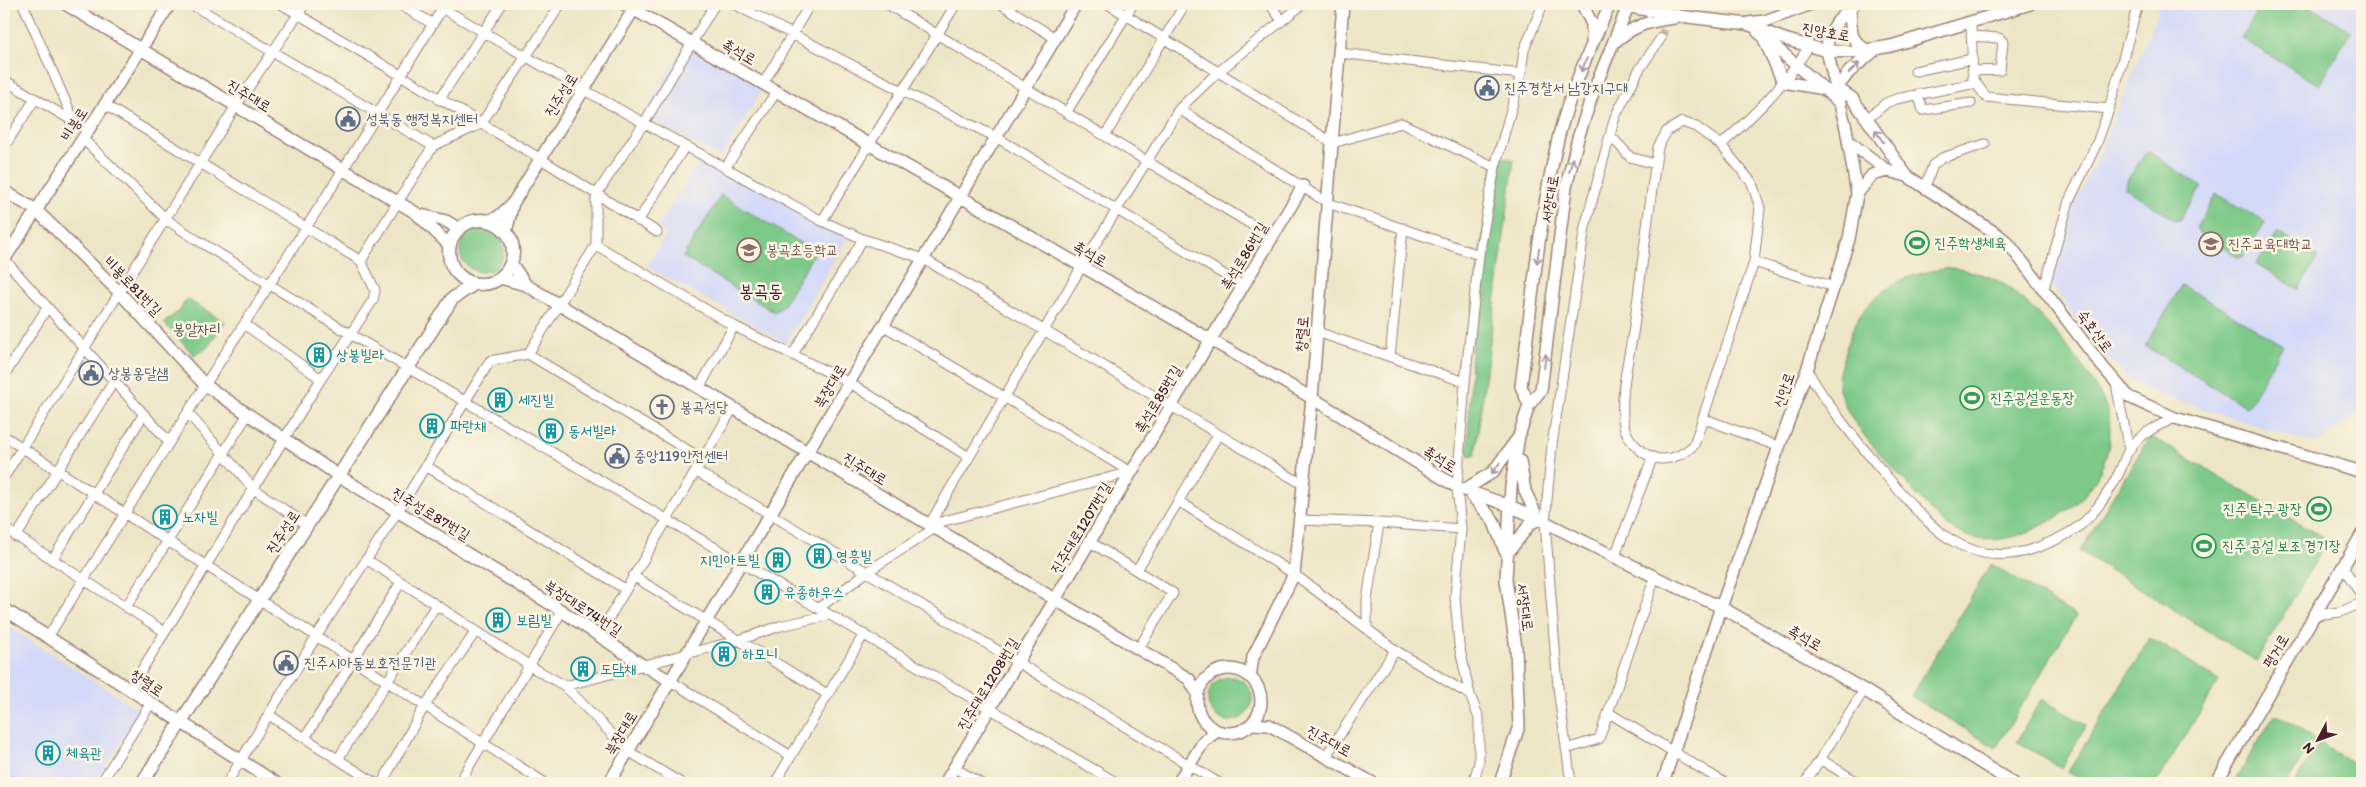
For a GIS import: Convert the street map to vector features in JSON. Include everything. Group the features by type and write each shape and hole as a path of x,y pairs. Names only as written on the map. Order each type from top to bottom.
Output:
{"main road":[{"path":"452,298 474,284 492,283 500,278 511,263 513,247 506,232 498,225 487,221 472,222 459,229 450,246 450,260 457,274 474,284"},
{"path":"452,298 457,274"},
{"name":"진주성로","path":"142,783 452,298"}],"street":[{"path":"24,4 75,123"},
{"name":"진주대로","path":"66,4 416,213 450,246"},
{"name":"비봉로","path":"4,259 170,4"},
{"path":"191,4 433,146"},
{"path":"281,4 439,100 541,159 656,232"},
{"path":"4,477 167,220 236,106 305,4"},
{"path":"399,4 433,24"},
{"path":"439,100 502,4"},
{"path":"361,261 433,146 481,124 561,4"},
{"path":"528,354 560,306 596,245 596,195 644,123 715,4"},
{"path":"734,4 902,91 996,137 1243,286"},
{"path":"763,84 810,4"},
{"path":"888,4 1272,237"},
{"path":"822,220 956,4"},
{"path":"1001,4 1015,8 1055,38"},
{"name":"북장대로","path":"609,783 1076,4"},
{"path":"1108,4 1217,73 1334,143 1401,122 1495,166"},
{"path":"1066,113 1133,4"},
{"path":"1105,136 1185,4"},
{"path":"1270,4 1282,21"},
{"path":"932,526 1004,397 1179,109 1217,73 1303,4"},
{"name":"창렬로","path":"1254,657 1294,574 1304,485 1334,143 1343,4"},
{"path":"1473,783 1479,762 1479,718 1470,695 1459,645 1455,597 1463,490 1464,382 1479,254 1495,166 1521,74 1524,50 1543,4"},
{"path":"1582,4 1592,24 1592,46"},
{"name":"서장대로","path":"1529,405 1521,386 1548,184 1562,125 1576,84 1610,4"},
{"name":"진양호로","path":"1615,4 1682,16 1746,24 1784,39 1827,51 1871,50 2030,4"},
{"path":"1656,4 1682,16"},
{"path":"1746,24 1765,21 1811,4"},
{"path":"2044,288 2069,201 2097,143 2109,109 2138,4"},
{"name":"서장대로","path":"1500,783 1520,726 1517,658 1506,580 1506,554 1510,506 1520,436 1529,405 1541,390 1566,186 1583,122 1629,5"},
{"path":"1832,88 1871,50 1856,44 1851,32 1852,5"},
{"path":"1832,88 1827,51 1828,37 1852,5"},
{"path":"48,637 269,284 344,170 444,6 484,32 584,90 822,220 859,237 924,259 1304,485"},
{"name":"촉석로","path":"632,6 763,84 1312,398 1463,490 1510,506 1542,520 1655,578 1722,607 1864,690 2013,783"},
{"name":"진주성로","path":"513,203 584,90 632,6"},
{"path":"1614,43 1628,30 1642,24 1682,16"},
{"path":"1971,22 1973,79 1986,97 2109,109"},
{"path":"1746,24 1798,65 1832,88 1852,98 1907,176"},
{"path":"1971,36 1999,38 2003,42 2000,70 1972,71"},
{"path":"1764,37 1783,82"},
{"path":"1571,783 1558,687 1542,520 1585,227 1615,117 1639,70 1661,38"},
{"path":"1721,145 1748,122 1798,65 1810,46"},
{"path":"1339,52 1521,74"},
{"path":"1915,71 1972,59"},
{"path":"4,80 75,123 167,220 350,334 1117,783"},
{"path":"1783,82 1832,88"},
{"path":"1867,119 1886,103 1918,94 1976,83"},
{"name":"신안로","path":"1662,783 1722,607 1807,370 1849,239 1857,194 1840,103 1832,88"},
{"path":"725,168 777,91"},
{"path":"1918,94 1923,110 1970,103"},
{"path":"4,147 35,99"},
{"path":"105,105 361,261 375,290 373,300 322,378 130,689"},
{"path":"1179,109 1328,202 1479,254"},
{"path":"1682,122 1696,126 1721,145 1752,183 1760,208 1754,262 1705,419 1694,445 1684,454 1668,460 1652,459 1640,451 1630,439 1624,427 1625,386 1655,164 1658,147 1667,130 1682,122"},
{"path":"1610,135 1630,157 1655,164"},
{"name":"숙호산로","path":"1848,141 1888,171 1907,176 2008,243 2116,384 2129,397 2175,418 2360,474"},
{"path":"1925,187 1933,166 1942,158 1985,144"},
{"path":"638,221 685,146"},
{"path":"1857,194 1872,175 1888,171"},
{"name":"촉석로86번길","path":"1211,340 1303,186"},
{"name":"비봉로81번길","path":"4,191 36,210 120,293 205,385 285,439"},
{"path":"487,221 498,217 513,203"},
{"path":"506,232 513,203"},
{"name":"진주대로","path":"416,213 446,221 459,229"},
{"path":"1390,357 1403,228"},
{"path":"793,354 859,237"},
{"path":"596,245 734,326 850,383 969,457"},
{"path":"4,259 169,442"},
{"path":"1754,262 1834,287"},
{"name":"진주대로","path":"511,263 526,285"},
{"name":"진주대로","path":"500,278 526,285 1189,679"},
{"path":"4,376 47,308"},
{"path":"244,324 322,378"},
{"path":"699,388 734,326"},
{"path":"884,326 1132,472"},
{"path":"1317,332 1464,382"},
{"name":"촉석로85번길","path":"1132,472 1211,340"},
{"path":"227,783 316,637 398,512 490,361 528,354 704,460"},
{"path":"1807,370 1839,421 1921,517 1952,541 1993,556 2016,555 2040,547 2083,523 2103,500 2129,450 2148,432 2175,418"},
{"path":"16,537 59,472 114,381"},
{"path":"2116,384 2129,450"},
{"path":"598,635 666,518 697,472 732,408"},
{"path":"188,413 223,451 254,489 307,525"},
{"path":"52,560 144,414"},
{"path":"126,607 248,414"},
{"path":"1705,419 1780,447"},
{"path":"1137,570 1180,502 1218,435"},
{"path":"4,436 258,601 545,783"},
{"path":"1520,436 1521,475 1525,491 1542,520"},
{"path":"1463,490 1494,472 1520,436"},
{"name":"진주성로87번길","path":"285,439 339,476 508,579"},
{"path":"1615,556 1652,459"},
{"path":"426,466 624,589"},
{"path":"697,472 1219,783"},
{"path":"819,608 932,526 1132,472"},
{"name":"진주대로1207번길","path":"1055,600 1132,472"},
{"path":"1463,490 1493,520 1506,554"},
{"path":"1180,502 1294,574 1395,650 1470,695"},
{"path":"1300,520 1379,522 1461,529"},
{"path":"1506,554 1530,524 1542,520"},
{"path":"1367,628 1367,600 1379,522"},
{"path":"4,528 165,632"},
{"name":"평거로","path":"2216,783 2362,534"},
{"path":"1090,542 1173,593 1138,649"},
{"path":"366,559 530,666 565,686 628,751 681,783"},
{"path":"2343,567 2362,596"},
{"path":"633,576 827,694"},
{"path":"1566,748 1599,739 1655,578"},
{"name":"북장대로74번길","path":"508,579 598,635 640,664 670,680"},
{"path":"305,738 401,582"},
{"name":"진주대로1208번길","path":"945,783 1055,600"},
{"path":"2314,615 2340,612 2362,603"},
{"path":"338,760 386,681 436,605"},
{"name":"창렬로","path":"4,609 274,783"},
{"path":"459,783 562,612"},
{"path":"565,686 640,664 739,640 780,626 830,615"},
{"path":"382,783 424,707 476,631"},
{"path":"775,783 812,718 864,634"},
{"path":"1326,756 1395,650"},
{"path":"1239,670 1254,657"},
{"path":"1250,677 1254,657"},
{"path":"1197,693 1189,679 1205,679 1221,670 1239,670 1250,677 1260,692 1260,710 1252,724 1239,732 1232,734 1217,731 1204,722"},
{"path":"1204,741 1204,722 1197,708 1197,693 1205,679"},
{"path":"670,680 791,756"},
{"path":"1805,783 1864,690"},
{"path":"101,783 150,703"},
{"path":"1260,710 1269,725"},
{"path":"1609,713 1725,783"},
{"path":"269,715 376,783"},
{"path":"1252,724 1269,725"},
{"name":"진주대로","path":"1269,725 1373,783"},
{"path":"1178,783 1204,741 1217,731"},
{"path":"1820,759 1859,783"},
{"path":"954,768 980,783"}],"shaded area":[{"name":"진주교육대학교","path":"2160,4 2362,4 2362,410 2318,443 2301,440 2157,394 2126,377 2090,338 2048,279 2072,209 2101,150"},
{"path":"690,45 763,87 721,158 643,115 684,46"},
{"name":"봉곡초등학교","path":"702,158 850,233 786,343 647,266 666,234 657,227"},
{"path":"4,624 141,711 95,783 4,783"}],"green space":[{"path":"2262,4 2306,4 2351,31 2319,85 2241,38"},
{"path":"2149,152 2202,187 2179,220 2175,220 2125,188 2128,179 2145,154"},
{"path":"1495,155 1514,160 1475,455 1468,456 1473,301"},
{"path":"2216,194 2265,222 2243,257 2237,257 2213,238 2199,234 2196,228"},
{"path":"721,195 815,252 782,307 774,312 683,257"},
{"path":"478,228 486,228 498,234 504,250 498,266 486,272 478,272 466,266 460,254 460,246 466,234"},
{"path":"2277,232 2318,257 2298,289 2257,264"},
{"name":"진주공설운동장","path":"1953,268 1995,279 2029,305 2045,321 2089,376 2106,408 2109,422 2108,451 2103,465 2097,478 2079,501 2044,524 2005,539 1977,539 1964,535 1938,518 1857,426 1839,389 1840,370 1851,333 1860,316 1871,302 1883,291 1914,275"},
{"path":"2182,285 2283,345 2247,407 2145,346"},
{"name":"봉알자리","path":"187,299 225,322 206,349 194,355 164,323 180,310"},
{"name":"진주 공설 보조 경기장","path":"2150,436 2328,540 2256,661 2080,551"},
{"path":"1991,564 2076,616 1996,748 1911,696"},
{"path":"2150,638 2219,681 2156,783 2086,783 2068,772"},
{"path":"1230,677 1242,681 1248,687 1252,699 1248,711 1242,717 1230,721 1218,717 1212,711 1208,699 1212,687 1218,681"},
{"path":"2041,699 2086,725 2062,768 2017,742"},
{"path":"2275,714 2315,738 2287,783 2234,783"},
{"path":"2319,743 2362,768 2362,783 2295,783"}],"tunnel":[{"path":"1661,38 1674,4"}],"place":[{"name":"진주경찰서 남강지구대","path":"1487,88"},
{"name":"성북동 행정복지센터","path":"348,119"},
{"name":"진주학생체육","path":"1917,243"},
{"name":"진주교육대학교","path":"2211,244"},
{"name":"봉곡초등학교","path":"749,250"},
{"name":"상봉빌라","path":"319,355"},
{"name":"상봉옹달샘","path":"91,373"},
{"name":"진주공설운동장","path":"1972,398"},
{"name":"세진빌","path":"500,400"},
{"name":"봉곡성당","path":"662,407"},
{"name":"파란채","path":"432,426"},
{"name":"동서빌라","path":"551,431"},
{"name":"중앙119안전센터","path":"617,456"},
{"name":"진주 탁구 광장","path":"2319,509"},
{"name":"노자빌","path":"165,517"},
{"name":"진주 공설 보조 경기장","path":"2204,546"},
{"name":"영흥빌","path":"819,556"},
{"name":"지민아트빌","path":"778,560"},
{"name":"유종하우스","path":"767,592"},
{"name":"보림빌","path":"498,620"},
{"name":"하모니","path":"724,654"},
{"name":"진주시아동보호전문기관","path":"286,663"},
{"name":"도담채","path":"583,669"},
{"name":"체육관","path":"48,753"}],"district":[{"name":"봉곡동","path":"761,291"}]}
